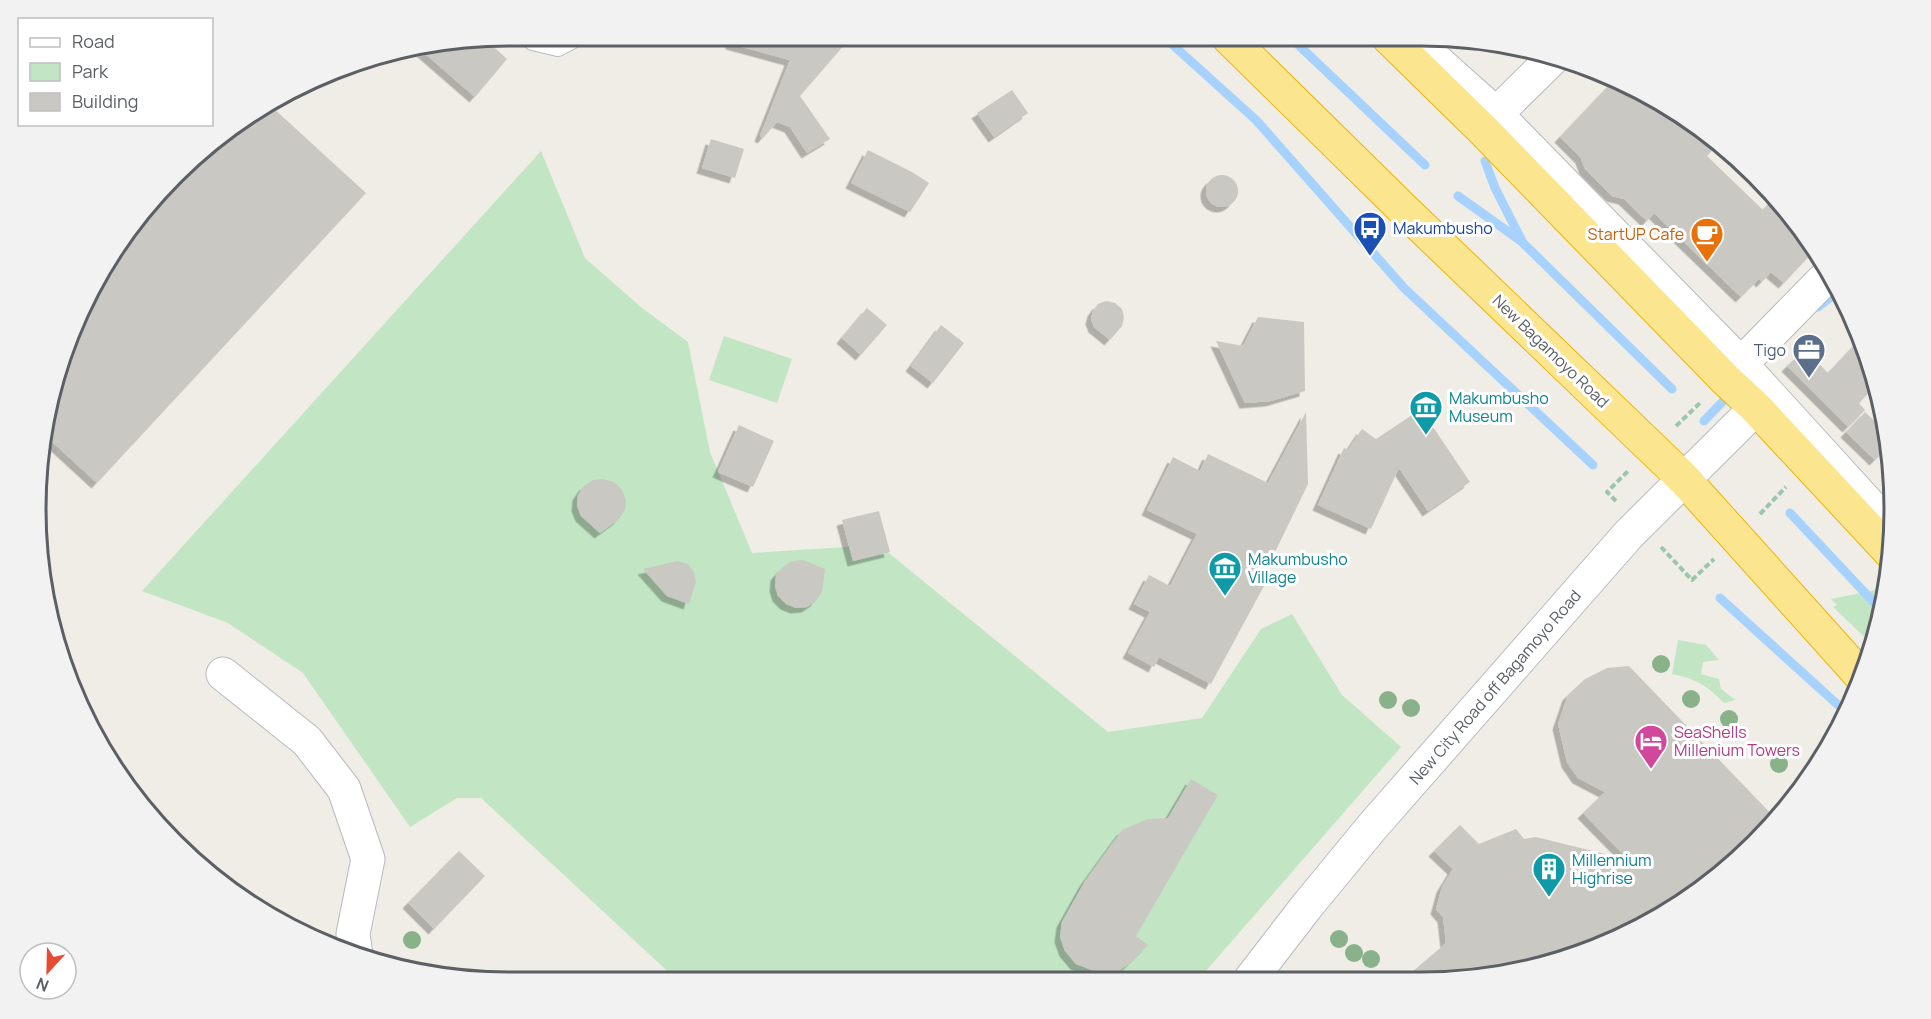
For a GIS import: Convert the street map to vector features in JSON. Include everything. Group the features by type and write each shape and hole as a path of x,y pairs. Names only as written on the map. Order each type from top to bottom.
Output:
{"highway":[{"name":"New Bagamoyo Road","path":"1237,46 1684,479 1856,670"},
{"path":"1397,46 1483,130 1756,408 1884,545"}],"street":[{"path":"1420,46 1496,114 1741,364 1884,521"},
{"path":"1496,114 1547,64"},
{"path":"1741,364 1823,280"},
{"name":"New City Road off Bagamoyo Road","path":"1257,972 1307,906 1380,818 1629,534 1756,408"},
{"path":"223,674 307,741 344,789 368,859 353,934 355,946"}],"green space":[{"path":"541,151 585,258 642,308 688,342 710,452 752,553 879,545 1108,732 1202,718 1261,629 1292,614 1342,695 1401,747 1205,972 668,972 481,798 457,798 410,827 303,673 228,623 142,591"},
{"path":"724,336 792,359 777,403 709,380"},
{"path":"1878,590 1866,638 1833,607 1837,605 1831,599"},
{"path":"1678,640 1706,645 1719,660 1703,662 1701,674 1719,679 1721,689 1735,700 1724,703 1701,684 1672,674"}],"building":[{"path":"738,46 843,46 800,96 830,139 807,153 790,127 777,122 763,138 760,136 790,60"},
{"path":"493,47 507,59 475,97 425,54"},
{"path":"1608,86 1626,94 1679,125 1713,150 1707,156 1763,210 1769,203 1809,257 1784,283 1771,272 1762,282 1759,279 1741,297 1654,213 1647,221 1624,199 1612,196 1585,169 1581,158 1560,137"},
{"path":"1012,90 1028,113 994,137 977,113"},
{"path":"276,110 366,193 97,483 51,441 62,390 71,361 94,305 125,252 161,204 204,161"},
{"path":"711,139 744,149 735,178 702,168"},
{"path":"868,150 929,183 910,212 851,183"},
{"path":"1222,175 1233,180 1238,191 1233,202 1222,207 1211,202 1206,191 1211,180"},
{"path":"1106,301 1115,303 1122,309 1124,317 1122,326 1110,340 1094,327 1091,319 1098,304"},
{"path":"867,308 887,325 861,355 842,338"},
{"path":"1258,317 1304,322 1305,391 1271,401 1245,403 1216,341 1243,346"},
{"path":"941,325 964,343 933,383 911,366"},
{"path":"1854,345 1869,392 1859,403 1865,410 1848,427 1787,366 1805,349 1828,373"},
{"path":"1421,409 1470,482 1428,511 1399,468 1371,529 1318,505 1344,448 1348,450 1362,429 1376,439"},
{"path":"1306,412 1308,484 1260,583 1264,586 1211,684 1159,657 1154,667 1128,653 1150,612 1134,604 1149,575 1170,586 1197,534 1147,510 1173,457 1200,471 1208,454 1268,483"},
{"path":"1865,412 1877,423 1881,454 1875,460 1846,432"},
{"path":"739,425 774,441 753,487 718,472"},
{"path":"603,479 614,482 622,490 626,500 625,510 619,519 600,533 581,516 577,506 578,495 584,486 593,480"},
{"path":"879,511 890,552 853,561 842,520"},
{"path":"803,560 825,569 822,592 816,601 807,607 796,608 786,604 778,596 775,586 776,575 792,561"},
{"path":"678,561 688,564 694,572 696,582 689,604 667,596 643,569"},
{"path":"1629,666 1771,814 1727,858 1703,877 1653,910 1599,937 1541,957 1512,964 1452,972 1412,972 1446,943 1443,917 1436,909 1442,887 1453,869 1434,851 1460,825 1479,844 1516,829 1524,839 1536,837 1629,860 1583,813 1605,792 1578,778 1567,762 1558,724 1568,695 1585,679 1607,668"},
{"path":"1191,779 1218,795 1136,936 1148,945 1117,972 1097,972 1076,964 1065,951 1060,937 1062,922 1085,881 1122,830 1148,819 1168,818"},
{"path":"459,851 485,876 434,929 408,903"}],"waterway":[{"path":"1174,46 1256,120 1404,288 1593,465"},
{"path":"1299,46 1425,165"},
{"path":"1485,161 1495,188 1523,243 1672,389"},
{"path":"1458,196 1521,241"},
{"path":"1818,307 1832,296"},
{"path":"1704,421 1728,396"},
{"path":"1790,513 1875,604"},
{"path":"1720,598 1840,707"}],"place":[{"name":"Makumbusho","path":"1370,257"},
{"name":"StartUP Cafe","path":"1707,263"},
{"name":"Tigo","path":"1809,379"},
{"name":"Makumbusho Museum","path":"1426,436"},
{"name":"Makumbusho Village","path":"1225,597"},
{"name":"SeaShells Millenium Towers","path":"1651,770"},
{"name":"Millennium Highrise","path":"1549,898"}]}
